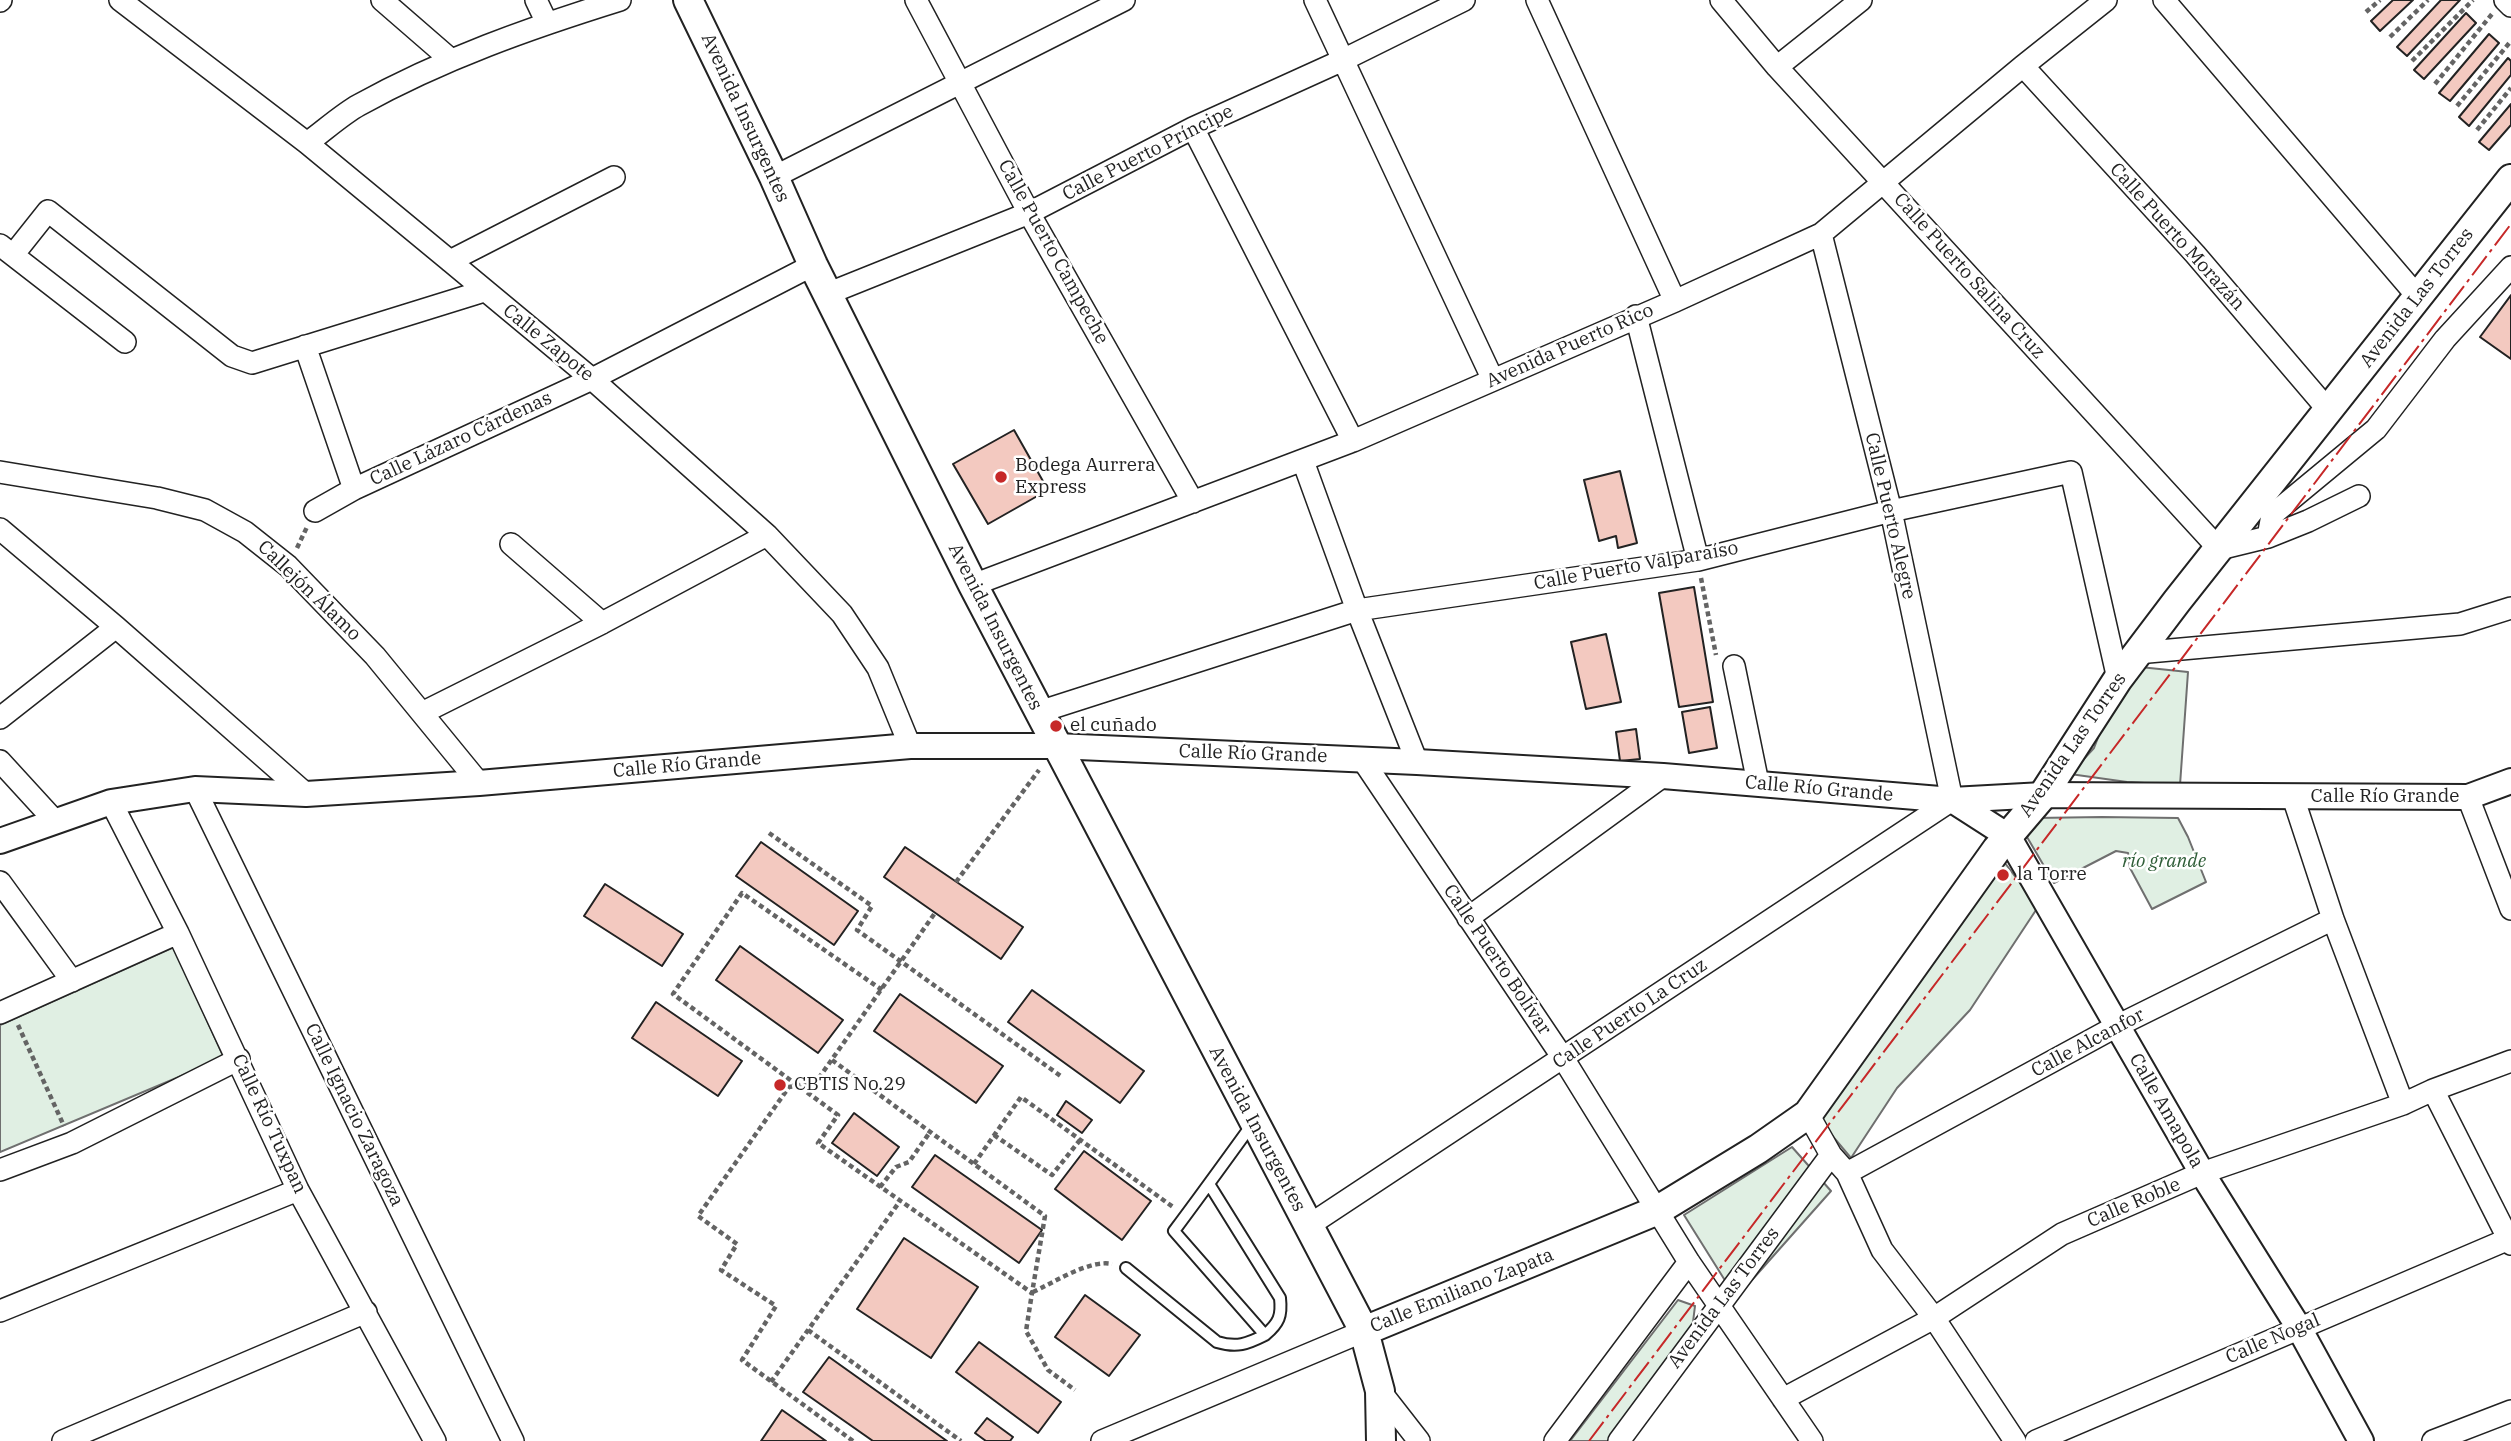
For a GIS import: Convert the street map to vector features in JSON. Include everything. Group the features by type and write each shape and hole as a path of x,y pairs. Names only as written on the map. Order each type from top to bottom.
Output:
{"main road":[{"name":"Avenida Insurgentes","path":"688,0 827,294 973,585 1364,1331 1380,1391 1381,1441"},
{"name":"Avenida Las Torres","path":"1808,1114 2008,836 2043,795 2137,653 2511,179"},
{"name":"Calle Emiliano Zapata","path":"1364,1331 1658,1210 1758,1149 1808,1114"}],"street":[{"name":"Calle Zapote","path":"120,0 307,143 450,261 592,379 767,535 842,614 878,668 910,746"},
{"path":"382,0 450,59"},
{"path":"536,0 547,23"},
{"path":"307,143 357,106 450,59 547,23 620,0"},
{"name":"Calle Puerto Campeche","path":"916,0 962,82 1029,213 1193,502"},
{"path":"774,177 1124,0"},
{"path":"1315,0 1493,380"},
{"name":"Calle Puerto Príncipe","path":"827,294 1029,213 1193,128 1343,60 1464,0"},
{"path":"1537,0 1675,301"},
{"name":"Calle Puerto Salina Cruz","path":"1721,0 1777,67 2218,549"},
{"path":"1777,67 1861,0"},
{"name":"Avenida Puerto Rico","path":"973,585 1353,441 1675,301 1821,234 2106,0"},
{"path":"2165,0 2418,297"},
{"name":"Calle Puerto Morazán","path":"2023,66 2195,254 2329,411"},
{"path":"1193,128 1353,441"},
{"path":"450,261 614,177"},
{"path":"125,342 7,250 48,211 232,356 252,363 484,291"},
{"name":"Calle Puerto Alegre","path":"1821,234 1891,511 1952,800"},
{"name":"Calle Lázaro Cárdenas","path":"315,511 354,489 592,379 813,265"},
{"path":"2268,537 2272,516 2376,429 2445,338 2511,267"},
{"path":"1636,316 1698,560"},
{"path":"305,346 354,489"},
{"path":"1303,461 1357,610 1417,762"},
{"name":"Callejón Álamo","path":"0,472 157,498 205,510 245,532 288,566 376,656 479,783"},
{"name":"Calle Puerto Valparaíso","path":"1039,712 1357,610 1698,560 1891,511 2071,472 2118,679"},
{"path":"2218,549 2268,537 2359,496"},
{"path":"0,529 306,794"},
{"path":"422,713 602,623 767,535"},
{"path":"512,544 602,623"},
{"path":"2137,653 2460,624 2511,608"},
{"path":"0,718 116,627"},
{"path":"1734,666 1758,783"},
{"name":"Calle Río Grande","path":"0,841 111,802 195,789 306,794 479,783 910,746 1056,746 1362,759 1664,776 1952,800 2043,795 2468,797 2511,781"},
{"name":"Calle Puerto Bolívar","path":"1362,759 1563,1058 1689,1262 1812,1441"},
{"path":"0,761 54,820"},
{"path":"1468,918 1664,776"},
{"name":"Calle Ignacio Zaragoza","path":"195,789 513,1441"},
{"path":"2293,796 2333,919 2403,1104"},
{"path":"2468,797 2511,909"},
{"name":"Calle Amapola","path":"1952,800 2008,836 2202,1174 2299,1328 2361,1441"},
{"name":"Calle Puerto La Cruz","path":"1308,1226 1952,800"},
{"name":"Calle Río Tuxpan","path":"111,802 239,1059 298,1190 366,1312 430,1440"},
{"path":"0,882 72,981"},
{"name":"Calle Alcanfor","path":"1847,1173 2117,1026 2333,919"},
{"path":"5,1011 178,933"},
{"path":"0,1170 72,1143 239,1059"},
{"name":"Calle Roble","path":"1783,1399 1934,1318 2062,1234 2202,1174 2403,1104 2511,1061"},
{"path":"2433,1090 2471,1170 2510,1241"},
{"path":"1808,1114 1831,1155 1847,1173 1882,1250 1934,1318 2015,1441"},
{"name":"Avenida Las Torres","path":"1619,1441 1831,1155"},
{"path":"0,1311 298,1190"},
{"name":"Calle Nogal","path":"2036,1441 2510,1241"},
{"path":"1555,1441 1689,1262"},
{"path":"63,1441 366,1312"},
{"name":"Calle Emiliano Zapata","path":"1102,1441 1364,1331"},
{"path":"1380,1391 1419,1441"},
{"path":"2433,1441 2480,1433 2511,1411"}],"lane":[{"path":"1253,1123 1174,1231 1265,1335"},
{"path":"1126,1268 1217,1342 1243,1346 1265,1335 1277,1325 1282,1312 1280,1298 1209,1184"}],"path":[{"path":"2366,12 2380,0"},
{"path":"2390,37 2428,0"},
{"path":"2412,61 2473,0"},
{"path":"2435,83 2504,6"},
{"path":"2457,106 2511,41"},
{"path":"2477,130 2511,88"},
{"path":"288,566 315,511"},
{"path":"1698,560 1716,655 1734,666"},
{"path":"956,882 1056,746"},
{"path":"769,833 873,906 857,930 1062,1077"},
{"path":"882,990 742,892 673,994 838,1115 818,1143 1032,1293"},
{"path":"853,1441 742,1360 776,1306 721,1270 737,1244 698,1216 789,1087 816,1082 935,913"},
{"path":"5,1011 72,1143"},
{"path":"832,1060 1045,1216 1026,1331 1048,1370 1075,1390"},
{"path":"974,1164 1021,1097 1185,1216"},
{"path":"880,1187 896,1167 909,1162 930,1132"},
{"path":"994,1135 1052,1175 1080,1140"},
{"path":"771,1382 900,1201"},
{"path":"1032,1293 1086,1267 1105,1263 1126,1268"},
{"path":"808,1330 961,1441"}],"green space":[{"path":"2140,667 2188,672 2180,785 2127,782 2070,774 2094,748 2108,712"},
{"name":"río grande","path":"2035,818 2178,818 2206,882 2152,909 2130,868 2128,853 2116,851 2054,883 2027,837"},
{"path":"1999,855 2038,907 1970,1010 1897,1088 1851,1158 1819,1120"},
{"path":"174,947 224,1058 0,1152 0,1025"},
{"path":"1792,1147 1831,1191 1736,1298 1684,1215"},
{"path":"1678,1300 1695,1306 1695,1333 1684,1342 1608,1441 1570,1441"}],"building":[{"path":"2393,0 2413,0 2380,31 2371,21"},
{"path":"2441,0 2460,0 2407,56 2397,47"},
{"path":"2466,13 2476,23 2424,79 2414,70"},
{"path":"2489,34 2499,43 2450,101 2439,93"},
{"path":"2508,58 2511,61 2511,75 2469,126 2459,117"},
{"path":"2511,104 2511,125 2489,150 2479,142"},
{"path":"2511,295 2511,359 2480,337"},
{"name":"Bodega Aurrera Express","path":"1014,430 1048,490 988,524 953,464"},
{"path":"1620,471 1637,543 1618,548 1616,536 1599,541 1584,480"},
{"path":"1694,587 1713,702 1679,707 1659,593"},
{"path":"1606,634 1621,702 1586,709 1571,642"},
{"path":"1710,707 1717,748 1689,753 1682,712"},
{"path":"1636,729 1640,759 1620,761 1616,732"},
{"path":"761,842 858,911 834,945 736,876"},
{"path":"905,847 1023,927 1001,959 884,877"},
{"path":"605,884 683,934 662,966 584,916"},
{"path":"740,946 843,1020 818,1053 716,980"},
{"path":"1032,990 1144,1071 1120,1103 1008,1022"},
{"path":"900,994 1003,1066 976,1103 874,1031"},
{"path":"656,1002 742,1061 718,1096 632,1038"},
{"path":"1066,1101 1092,1120 1082,1133 1057,1115"},
{"path":"854,1113 899,1147 877,1176 832,1143"},
{"path":"1084,1151 1151,1201 1122,1240 1055,1189"},
{"path":"935,1155 1042,1230 1019,1263 912,1187"},
{"path":"904,1238 978,1287 931,1358 857,1309"},
{"path":"1085,1295 1140,1335 1109,1376 1055,1337"},
{"path":"979,1342 1061,1402 1038,1433 956,1372"},
{"path":"829,1357 947,1441 873,1441 803,1392"},
{"path":"782,1410 826,1441 761,1441"},
{"path":"987,1418 1013,1437 1010,1441 986,1441 975,1433"}],"power":[{"path":"1589,1441 2511,224"}],"place":[{"name":"Bodega Aurrera Express","path":"1001,477"},
{"name":"el cuñado","path":"1056,726"},
{"name":"la Torre","path":"2003,875"},
{"name":"CBTIS No.29","path":"780,1085"}]}
